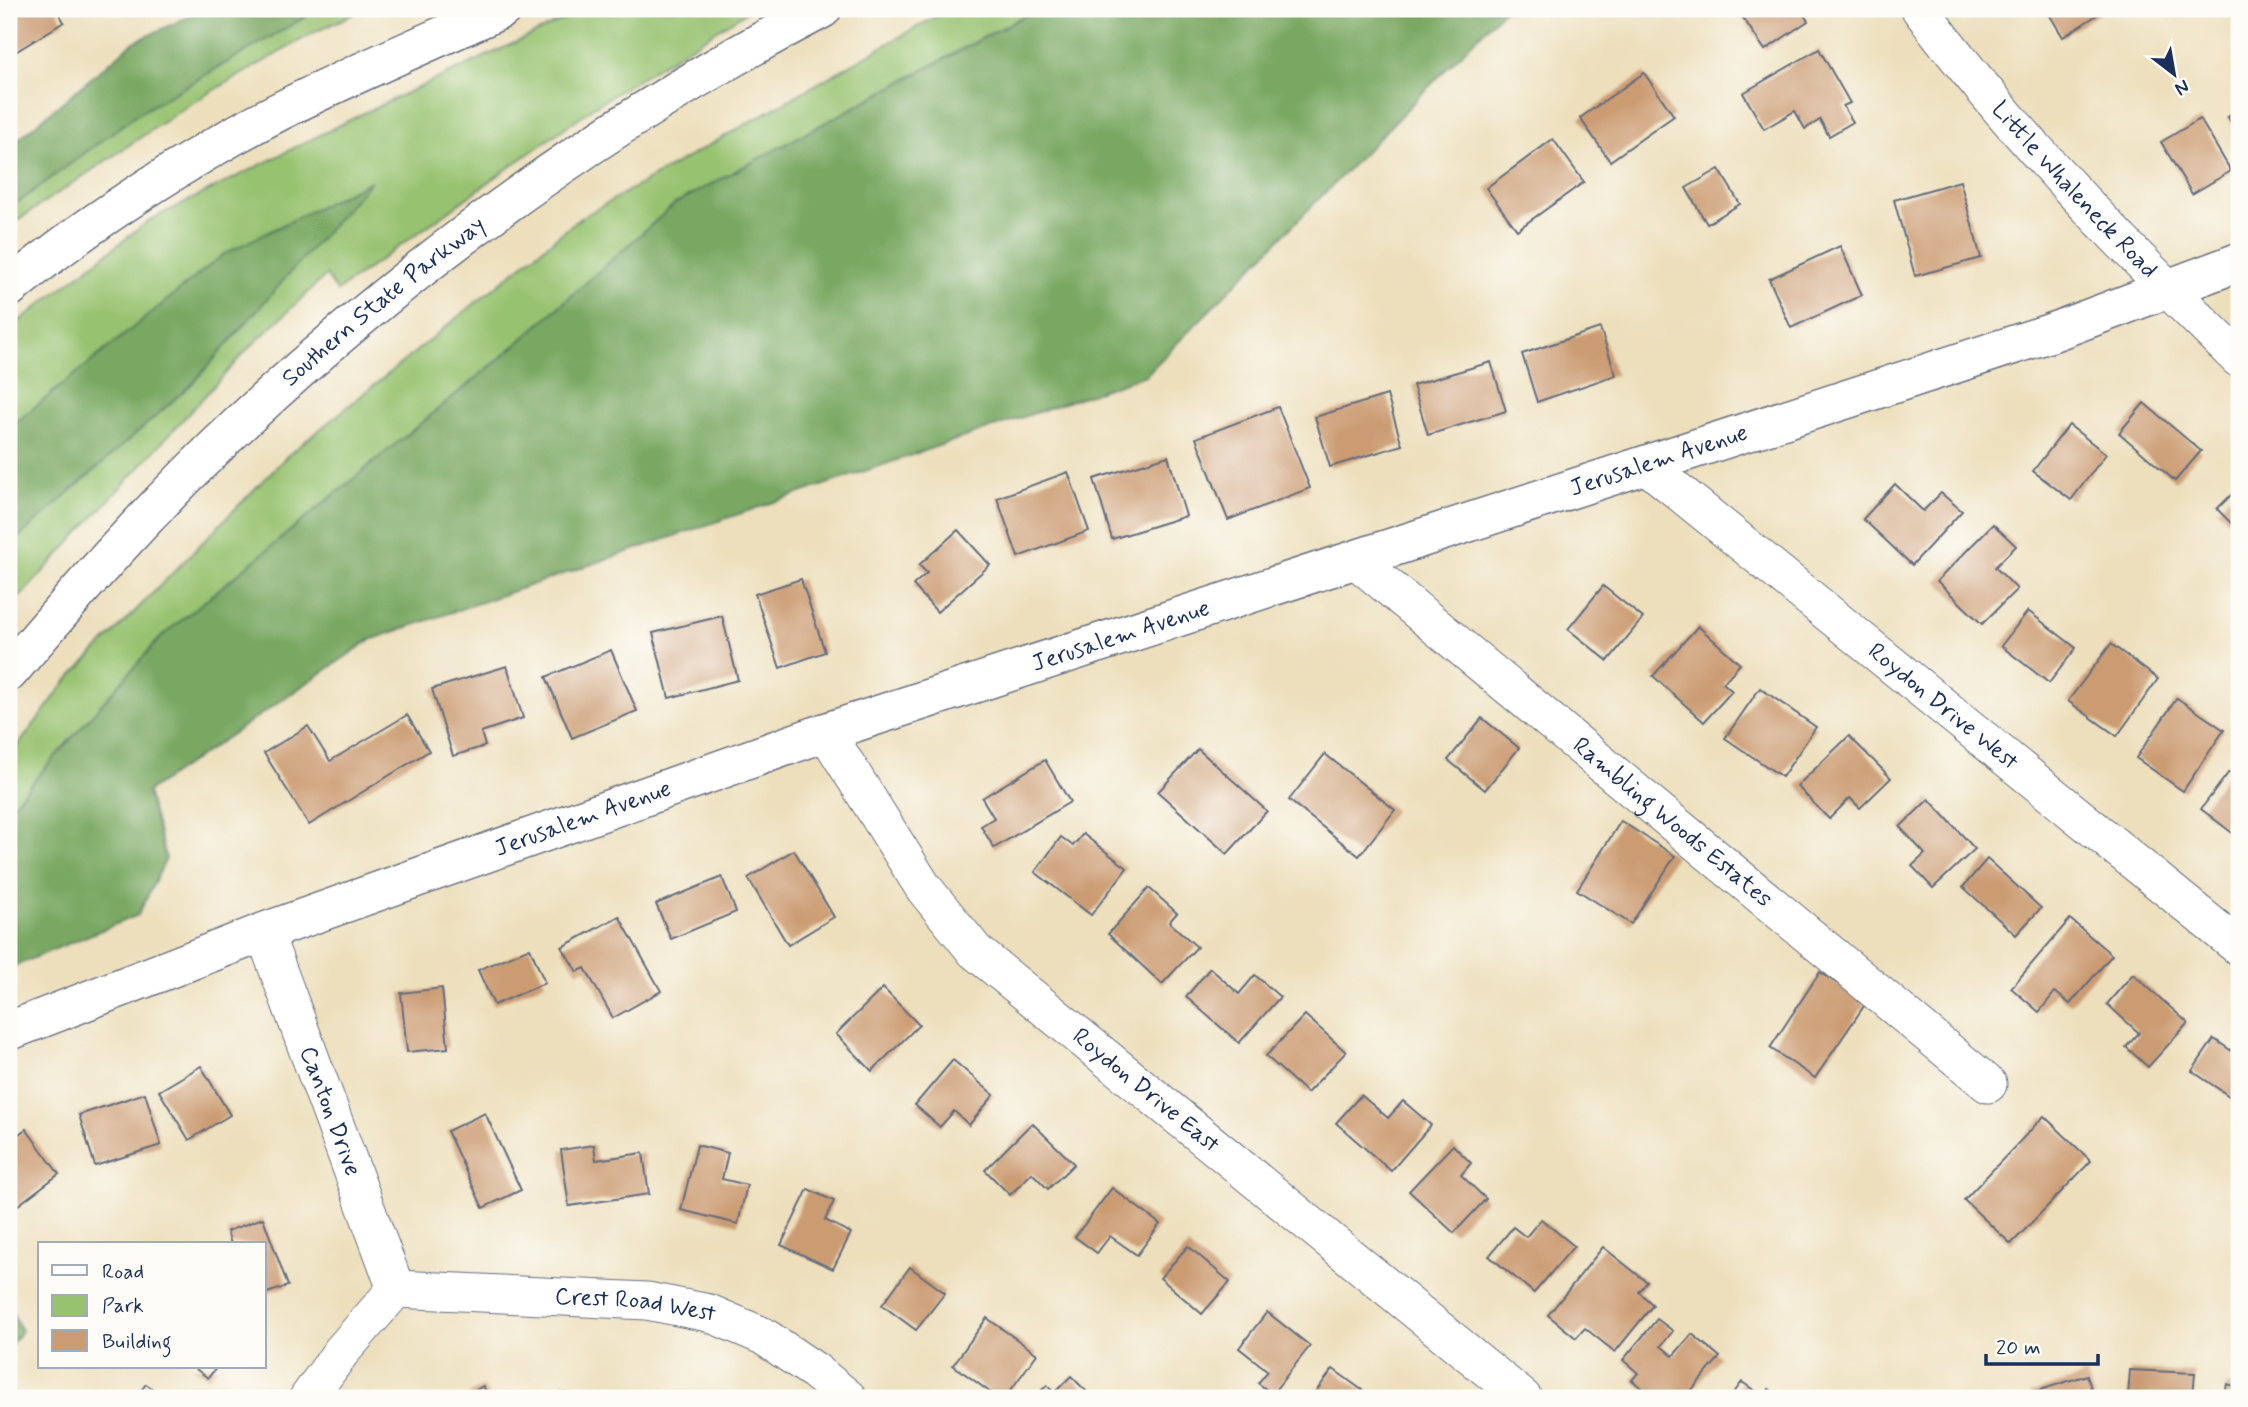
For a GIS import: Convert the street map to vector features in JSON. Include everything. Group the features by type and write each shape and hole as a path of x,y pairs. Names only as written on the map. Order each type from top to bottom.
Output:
{"main road":[{"path":"9,288 125,204 234,136 502,9"},
{"name":"Southern State Parkway","path":"9,672 143,520 208,455 293,376 396,289 495,213 618,128 675,92 822,9"},
{"name":"Jerusalem Avenue","path":"9,1031 264,932 826,732 2050,333 2239,262"}],"street":[{"name":"Little Whaleneck Road","path":"1920,9 2042,159 2166,289 2239,359"},
{"name":"Roydon Drive West","path":"1646,465 2239,947"},
{"name":"Rambling Woods Estates","path":"1356,560 1988,1084"},
{"name":"Roydon Drive East","path":"826,732 923,887 975,951 1522,1398"},
{"name":"Canton Drive","path":"264,932 396,1289"},
{"path":"308,1398 341,1352 396,1289"},
{"name":"Crest Road West","path":"396,1289 647,1301 709,1313 762,1336 816,1371 848,1398"}],"green space":[{"path":"205,9 319,9 136,115 9,209 9,147 134,42"},
{"path":"319,9 364,9 315,32 190,104 9,226 9,209 136,115"},
{"path":"587,9 751,9 595,106 337,291 326,275 245,352 9,609 9,329 150,220 362,114"},
{"path":"949,9 1037,9 676,203 509,351 161,637 9,809 9,758 65,683 287,456 579,219"},
{"path":"1037,9 1505,9 1146,375 370,640 147,792 166,859 138,915 9,968 9,809 161,637 509,351 676,203"},
{"path":"371,181 193,383 9,546 9,428 224,254"},
{"path":"9,1305 21,1331 9,1348"}],"building":[{"path":"9,9 56,9 64,22 9,56"},
{"path":"1737,9 1800,9 1808,21 1765,50"},
{"path":"2046,9 2098,9 2100,13 2063,37"},
{"path":"1819,49 1850,103 1843,106 1853,122 1829,136 1820,120 1805,129 1795,111 1764,129 1743,93"},
{"path":"1644,73 1674,116 1610,161 1580,118"},
{"path":"2239,110 2239,135 2228,117"},
{"path":"2200,119 2231,171 2192,194 2161,142"},
{"path":"1553,139 1584,182 1517,230 1486,188"},
{"path":"1719,169 1740,204 1707,224 1686,188"},
{"path":"1960,181 1981,258 1915,276 1894,200"},
{"path":"1840,246 1862,295 1791,328 1769,279"},
{"path":"1600,328 1616,375 1537,402 1522,354"},
{"path":"1491,362 1506,411 1428,435 1413,385"},
{"path":"1387,395 1402,445 1330,467 1315,417"},
{"path":"2144,403 2201,451 2175,481 2119,433"},
{"path":"1278,407 1310,488 1228,520 1196,438"},
{"path":"2069,425 2106,454 2071,500 2033,471"},
{"path":"1168,456 1186,516 1112,539 1094,479"},
{"path":"1068,472 1089,531 1018,557 997,498"},
{"path":"1895,484 1923,511 1941,493 1962,511 1912,565 1863,519"},
{"path":"2239,487 2239,531 2217,509"},
{"path":"1993,524 2016,546 1995,567 2017,589 1982,624 1937,581"},
{"path":"958,530 990,565 937,612 913,585 927,573 919,565"},
{"path":"801,579 825,652 780,668 755,594"},
{"path":"1603,586 1643,618 1608,661 1568,629"},
{"path":"2028,611 2076,648 2049,683 2001,646"},
{"path":"722,616 738,680 669,698 653,633"},
{"path":"1698,626 1740,664 1723,683 1732,691 1704,722 1653,676"},
{"path":"2111,644 2158,679 2117,736 2068,701"},
{"path":"611,650 637,711 572,738 546,677"},
{"path":"507,666 523,718 481,732 485,746 453,756 432,689"},
{"path":"1760,688 1816,727 1782,777 1725,738"},
{"path":"2177,698 2224,730 2183,791 2136,758"},
{"path":"407,715 429,751 309,825 264,753 308,726 330,761"},
{"path":"1482,718 1519,748 1485,790 1448,760"},
{"path":"1849,736 1891,778 1860,808 1850,798 1829,819 1797,786"},
{"path":"1198,749 1267,811 1227,854 1158,792"},
{"path":"1325,754 1395,810 1359,856 1289,800"},
{"path":"1045,760 1070,802 994,848 981,826 994,818 982,798"},
{"path":"2229,772 2239,780 2239,838 2201,809"},
{"path":"1929,799 1975,849 1933,888 1912,866 1925,854 1900,827"},
{"path":"1621,821 1675,856 1631,924 1577,890"},
{"path":"1083,834 1127,868 1091,915 1035,872 1061,837 1073,846"},
{"path":"794,850 834,917 788,945 748,878"},
{"path":"1987,859 2041,908 2016,935 1963,887"},
{"path":"722,877 736,912 671,939 656,904"},
{"path":"1149,888 1177,913 1169,922 1197,947 1162,984 1108,934"},
{"path":"619,916 661,991 613,1018 585,968 577,972 562,947"},
{"path":"2070,919 2112,955 2070,1004 2055,992 2039,1012 2011,988"},
{"path":"530,948 545,983 494,1005 478,970"},
{"path":"1210,968 1239,994 1255,975 1280,997 1239,1043 1186,997"},
{"path":"1820,972 1866,1003 1815,1078 1770,1048"},
{"path":"2133,974 2188,1023 2148,1067 2126,1047 2139,1033 2107,1004"},
{"path":"442,988 448,1048 407,1052 401,993"},
{"path":"883,988 919,1025 872,1071 836,1034"},
{"path":"1305,1015 1346,1052 1307,1093 1266,1056"},
{"path":"2214,1039 2239,1056 2239,1094 2235,1100 2192,1071"},
{"path":"953,1060 994,1095 969,1125 954,1111 940,1127 915,1105"},
{"path":"201,1066 230,1115 189,1140 159,1091"},
{"path":"145,1093 161,1145 95,1166 79,1115"},
{"path":"1361,1095 1388,1118 1403,1101 1431,1125 1391,1171 1336,1123"},
{"path":"485,1113 521,1190 483,1208 447,1131"},
{"path":"2044,1116 2091,1161 2011,1244 1964,1200"},
{"path":"1032,1123 1074,1164 1048,1189 1032,1173 1010,1195 985,1170"},
{"path":"26,1129 59,1174 9,1212 9,1141"},
{"path":"594,1145 596,1160 643,1153 649,1194 569,1206 561,1150"},
{"path":"697,1145 728,1153 722,1179 747,1185 738,1224 681,1210"},
{"path":"1453,1145 1471,1163 1461,1175 1486,1199 1454,1233 1409,1191"},
{"path":"1112,1188 1160,1224 1137,1255 1110,1236 1097,1253 1075,1237"},
{"path":"808,1189 834,1201 825,1220 851,1233 833,1269 781,1245"},
{"path":"263,1218 288,1286 266,1293 266,1242 230,1242 227,1231"},
{"path":"1541,1219 1574,1246 1534,1293 1489,1256 1513,1227 1526,1237"},
{"path":"1188,1246 1230,1282 1202,1314 1160,1278"},
{"path":"1603,1247 1647,1282 1639,1292 1653,1305 1615,1352 1585,1328 1576,1338 1548,1315"},
{"path":"910,1267 945,1293 916,1330 882,1305"},
{"path":"1267,1312 1310,1346 1272,1394 1258,1383 1268,1371 1239,1348"},
{"path":"987,1318 1037,1354 1005,1398 998,1398 953,1365"},
{"path":"1657,1319 1673,1331 1661,1346 1673,1356 1692,1334 1720,1357 1685,1398 1654,1398 1632,1380 1638,1373 1623,1360"},
{"path":"194,1368 216,1368 208,1378"},
{"path":"1333,1369 1373,1398 1311,1398"},
{"path":"2130,1370 2195,1373 2193,1398 2128,1398"},
{"path":"2087,1375 2094,1398 2032,1398 2031,1393"},
{"path":"1071,1376 1093,1398 1034,1398 1047,1385 1054,1393"},
{"path":"1742,1382 1764,1397 1769,1389 1782,1398 1730,1398"},
{"path":"146,1384 166,1398 135,1398"},
{"path":"2227,1384 2239,1387 2239,1398 2224,1398"},
{"path":"483,1386 490,1398 463,1398"},
{"path":"560,1392 595,1397 595,1398 559,1398"}]}
